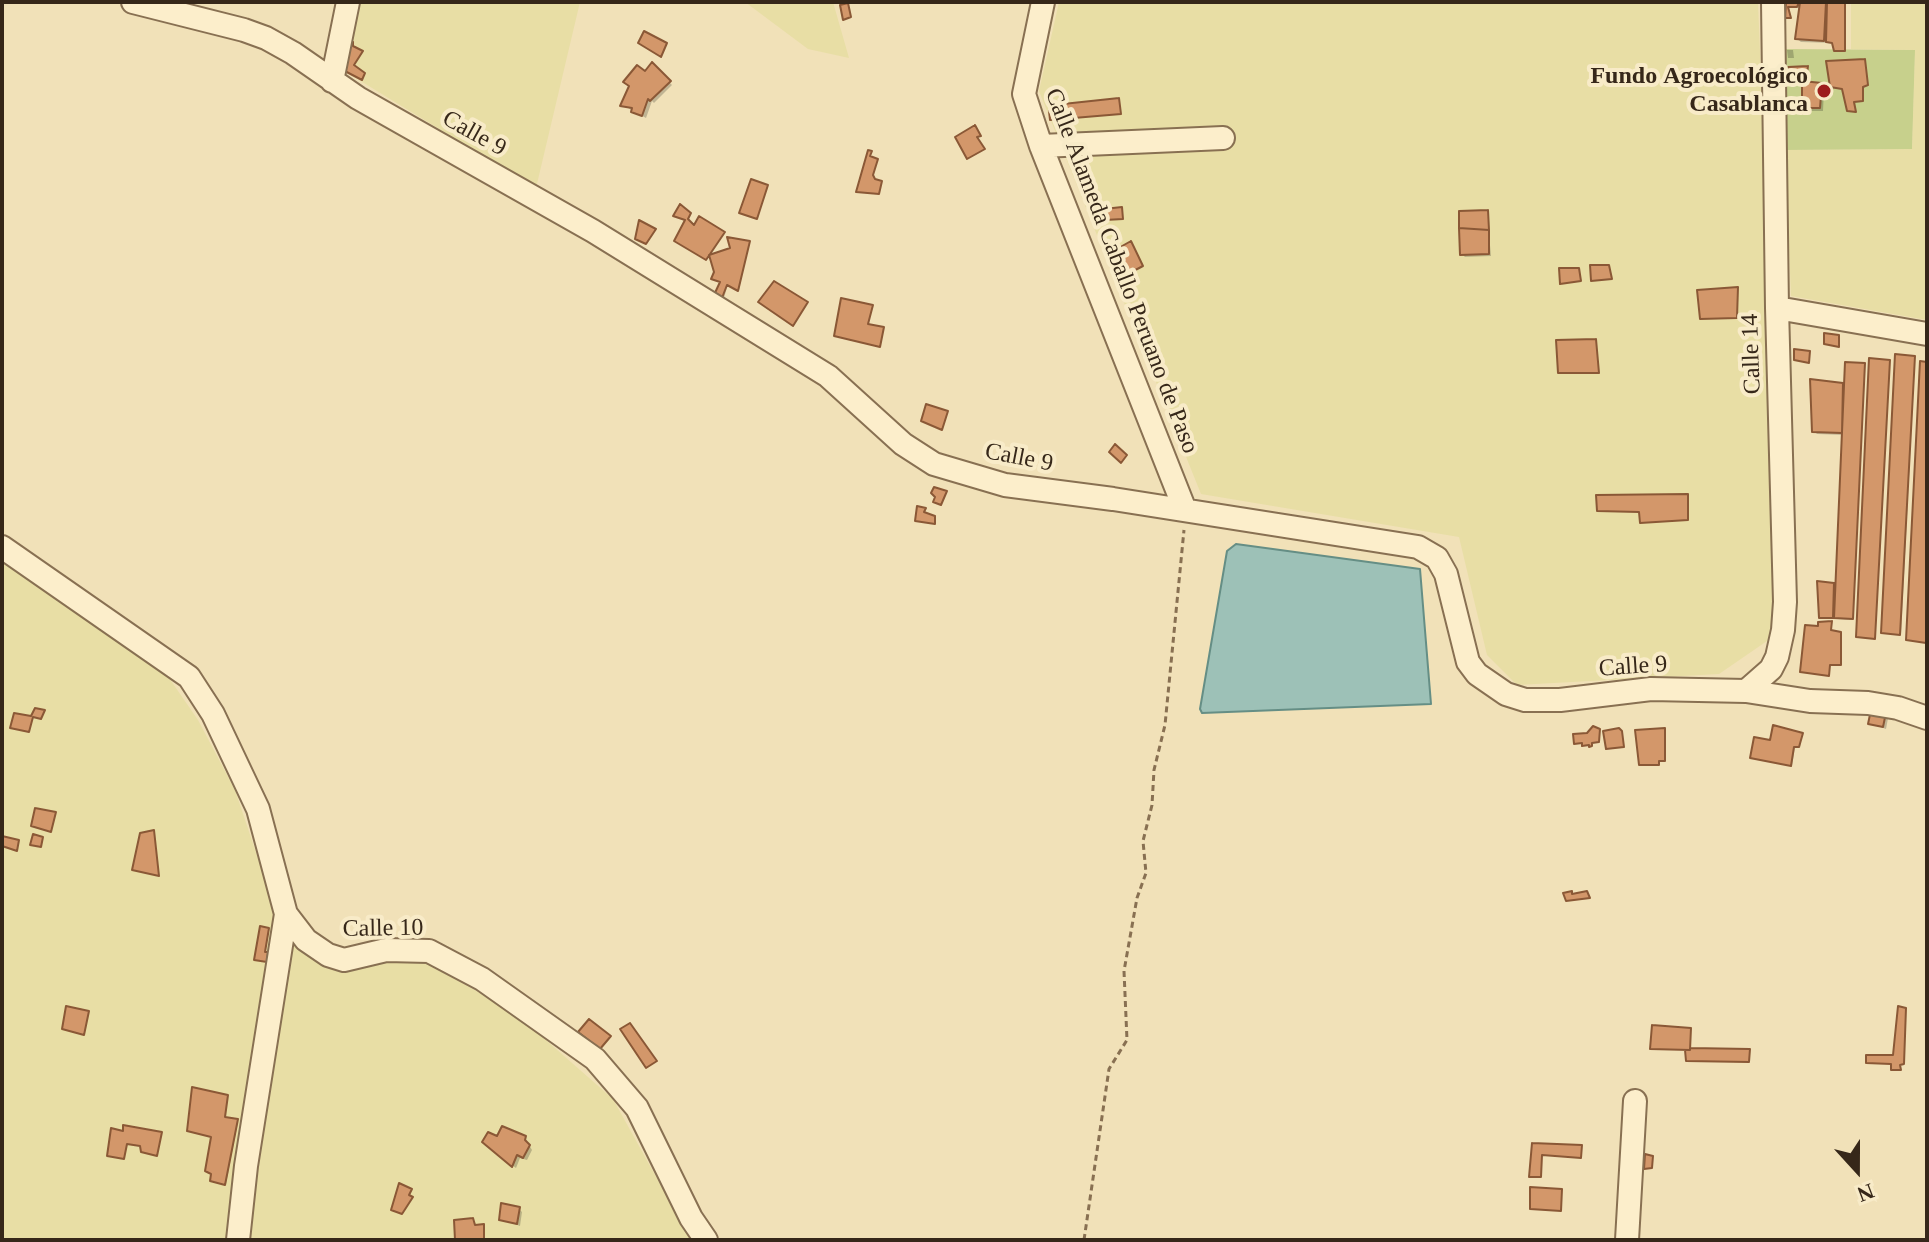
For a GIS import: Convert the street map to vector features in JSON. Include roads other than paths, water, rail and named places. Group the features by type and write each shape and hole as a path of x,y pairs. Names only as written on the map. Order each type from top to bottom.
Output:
{"street":[{"name":"Calle 9","path":"133,2 266,38 332,81 593,231 828,376 903,444 934,464 1005,485 1418,547 1437,558 1446,574 1468,662 1477,674 1506,694 1525,700 1560,700 1651,689 1746,691 1810,701 1898,708 1927,718"},
{"path":"332,81 348,2"},
{"name":"Calle Alameda Caballo Peruano de Paso","path":"1043,2 1023,90 1041,146 1185,510"},
{"name":"Calle 14","path":"1746,691 1771,669 1777,657 1785,602 1773,2"},
{"path":"1041,146 1223,138"},
{"path":"1777,308 1927,334"},
{"name":"Calle 10","path":"2,547 189,677 213,714 258,809 286,914 306,940 328,955 344,960 386,950 429,951 482,979 595,1059 637,1108 691,1218 706,1240"},
{"path":"238,1240 246,1166 286,914"},
{"path":"1627,1240 1635,1101"}],"water":[{"path":"1236,544 1420,569 1431,704 1202,713 1200,709 1227,551"}],"place":[{"name":"Fundo Agroecológico Casablanca","path":"1824,91"}]}
